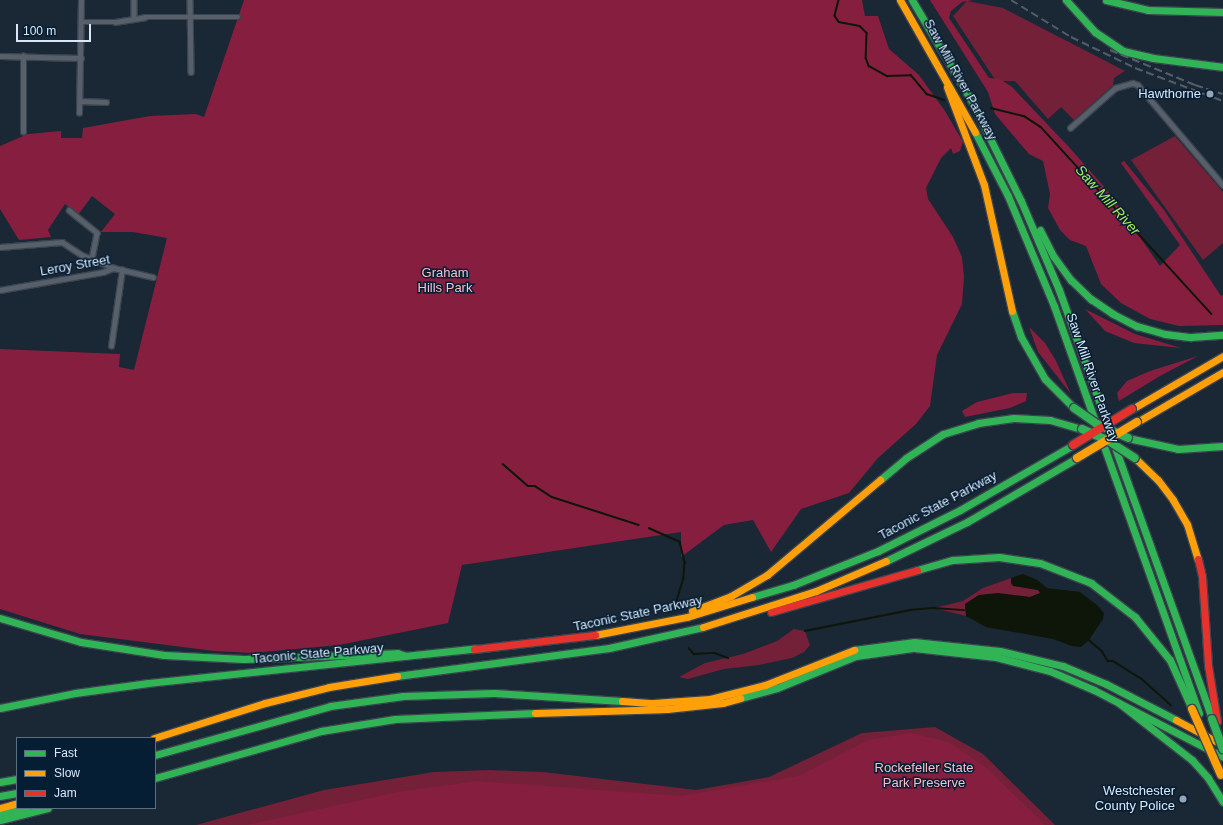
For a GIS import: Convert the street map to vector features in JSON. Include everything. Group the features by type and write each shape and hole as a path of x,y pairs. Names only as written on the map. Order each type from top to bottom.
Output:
{"main road":[{"name":"Saw Mill River Parkway","path":"900,0 938,64 995,169 1044,281 1195,711 1222,778"},
{"name":"Saw Mill River Parkway","path":"912,0 985,127 1021,201 1062,298 1215,720 1222,744"},
{"path":"1066,0 1095,32 1123,51 1148,57 1223,67"},
{"path":"1106,0 1148,10 1223,12"},
{"path":"938,64 981,176 1011,309 1021,337 1046,379 1074,408 1097,424 1128,438 1178,449 1223,446"},
{"path":"985,127 1054,257 1084,293 1113,314 1147,329 1183,336 1223,335"},
{"name":"Taconic State Parkway","path":"0,708 75,693 148,682 409,657 600,636 660,623 758,597 862,558 960,510 1223,356"},
{"name":"Taconic State Parkway","path":"156,737 265,703 334,686 609,648 689,631 745,615 816,591 901,556 967,522 1223,372"},
{"path":"660,623 724,599 761,579 906,458 943,434 978,423 1014,418 1050,420 1082,429 1107,440 1135,458 1168,493 1183,516 1193,541 1202,576 1208,665 1215,720"},
{"path":"745,615 787,608 953,560 993,557 1033,562 1085,580 1130,612 1165,652 1195,711"},
{"path":"0,618 81,642 164,655 272,659 397,653 409,657"},
{"path":"156,755 319,709 403,696 482,693 653,703 710,699 766,685 851,651 879,645 914,642 1009,652 1068,667 1106,684 1222,744"},
{"path":"156,778 321,731 395,719 452,714 667,709 723,703 777,688 845,659 902,648 950,650 1018,661 1076,682 1223,757"},
{"path":"1119,703 1192,760 1208,778 1223,802"},
{"path":"0,782 16,779"},
{"path":"0,796 16,793"},
{"path":"0,808 16,803"},
{"path":"0,814 22,809"},
{"path":"0,820 44,809"}],"street":[{"path":"79,113 81,0"},
{"path":"134,0 134,18"},
{"path":"190,0 191,72"},
{"path":"81,22 115,22 134,18 238,17"},
{"path":"0,56 81,58"},
{"path":"23,56 23,132"},
{"path":"1070,128 1115,88 1132,83 1138,85 1223,185"},
{"path":"80,101 106,102"},
{"path":"69,210 97,233 92,258"},
{"path":"0,246 62,242 114,268"},
{"name":"Leroy Street","path":"0,290 103,272 114,268 153,277"},
{"path":"111,346 122,270"}],"green space":[{"name":"Graham Hills Park","path":"244,0 862,0 865,16 878,16 889,49 919,75 945,111 963,142 960,151 953,154 951,148 941,158 926,188 928,199 953,237 962,257 964,277 962,304 937,355 930,406 916,424 878,458 849,493 801,509 771,552 753,520 724,525 681,557 681,532 462,565 448,623 339,645 252,653 214,651 80,634 0,609 0,349 120,354 119,367 134,370 167,238 133,232 101,232 115,214 92,196 78,215 65,204 48,230 51,237 19,240 0,209 0,146 28,134 61,131 61,138 82,138 83,128 150,116 196,114 204,117"},
{"path":"930,0 973,0 962,2 951,11 949,18 989,78 1000,79 1012,87 1068,146 1107,190 1160,266 1180,245 1121,163 1124,161 1164,210 1221,296 1223,295 1223,325 1179,326 1150,319 1121,303 1101,284 1086,246 1070,240 1060,230 1048,208 1050,194 1043,161 1029,154 995,114 988,92"},
{"path":"967,1 1003,8 1125,71 1114,78 1113,85 1074,120 1061,107 1048,119 1015,81 996,81 953,16"},
{"path":"1175,136 1223,192 1223,243 1203,260 1131,160"},
{"path":"1085,309 1135,334 1181,348 1134,343 1105,331"},
{"path":"1029,327 1045,343 1055,359 1071,394 1038,352"},
{"path":"1198,356 1160,376 1119,401 1117,393 1127,381 1150,371"},
{"path":"1013,393 1027,393 1026,401 1010,408 965,417 962,411 977,402"},
{"path":"1011,578 1011,583 1038,590 1041,593 1030,597 979,595 965,604 966,616 934,608 963,601 983,588"},
{"path":"794,629 805,631 810,645 804,652 792,658 759,665 724,669 688,679 679,677 705,663 743,654 777,641"},
{"name":"Rockefeller State Park Preserve","path":"935,727 983,754 1055,825 196,825 324,790 434,772 488,770 543,772 696,790 769,777 862,733"},
{"name":"Rockefeller State Park Preserve","path":"910,733 948,742 987,768 1045,825 247,825 397,792 478,781 680,796 799,776 868,740"}],"shaded area":[{"path":"1023,574 1037,580 1047,588 1080,592 1098,606 1104,613 1103,619 1089,640 1081,647 1072,646 1053,639 986,627 966,616 965,604 979,595 998,593 1030,597 1040,593 1038,590 1013,586 1011,583 1011,578"}],"waterway":[{"name":"Saw Mill River","path":"839,0 835,16 839,22 860,26 867,33 866,58 869,66 887,76 911,75 927,94 944,100"},
{"name":"Saw Mill River","path":"991,108 1024,116 1041,127 1212,314"},
{"path":"503,464 528,486 535,486 552,497 639,525"},
{"path":"649,528 680,542 685,562 684,578 675,608"},
{"path":"805,631 910,610 934,608 964,610"},
{"path":"1089,640 1102,651 1108,661 1113,661 1142,679 1171,705"},
{"path":"689,648 694,654 715,653 728,658"}],"railway":[{"path":"1011,0 1071,37 1135,68 1223,101"},
{"path":"1110,50 1195,85 1223,94"}],"traffic: fast":[{"path":"912,0 972,102 1021,201 1059,290 1109,429"},
{"path":"1066,0 1095,32 1123,51 1153,58 1223,67"},
{"path":"1106,0 1148,10 1223,12"},
{"path":"975,132 1008,196 1054,306 1097,427"},
{"path":"1040,230 1054,257 1071,280 1091,299 1113,314 1137,326 1165,334 1191,337 1223,335"},
{"path":"1012,311 1021,337 1045,379 1074,408"},
{"path":"1074,408 1097,424 1128,438"},
{"path":"880,480 906,458 943,434 978,423 1014,418 1050,420 1082,429"},
{"path":"1082,429 1107,440 1135,458"},
{"path":"1101,438 1199,713"},
{"path":"1128,438 1178,449 1223,446"},
{"path":"1113,442 1212,719"},
{"path":"752,597 793,585 878,551 960,510 1073,445"},
{"path":"886,561 967,522 1077,458"},
{"path":"917,570 953,560 999,557 1040,563 1091,583 1135,617 1170,660 1192,709"},
{"path":"0,618 81,642 164,655 244,659 397,653 406,656"},
{"path":"397,676 609,648 703,627"},
{"path":"854,650 914,642 1000,651 1063,666 1106,684 1176,720"},
{"path":"740,698 777,688 856,656 914,648 996,657 1050,671 1094,690 1223,757"},
{"path":"0,708 75,693 148,683 474,649"},
{"path":"156,755 330,706 403,696 494,693 622,701"},
{"path":"1119,703 1192,760 1208,778 1223,802"},
{"path":"156,778 321,731 395,719 535,713"},
{"path":"1212,719 1223,749"},
{"path":"0,782 16,779"},
{"path":"0,796 16,793"},
{"path":"0,814 22,809"},
{"path":"0,820 44,809"}],"traffic: slow":[{"path":"900,0 975,132"},
{"path":"947,87 984,185 1012,311"},
{"path":"1132,409 1223,356"},
{"path":"1137,422 1223,372"},
{"path":"1077,458 1137,422"},
{"path":"1135,458 1158,480 1173,500 1187,524 1198,559"},
{"path":"692,611 731,596 767,575 880,480"},
{"path":"703,627 816,591 886,561"},
{"path":"595,635 687,617 752,597"},
{"path":"622,701 653,703 710,699 765,685 854,650"},
{"path":"156,737 265,703 329,687 397,676"},
{"path":"535,713 667,709 723,703 740,698"},
{"path":"1192,709 1221,775"},
{"path":"1176,720 1223,745"},
{"path":"0,808 16,803"}],"traffic: jam":[{"path":"1073,445 1132,409"},
{"path":"1198,559 1202,576 1208,665 1217,721"},
{"path":"771,612 917,570"},
{"path":"474,649 595,635"}],"place":[{"name":"Hawthorne","path":"1210,94"},
{"name":"Westchester County Police","path":"1183,799"}]}
